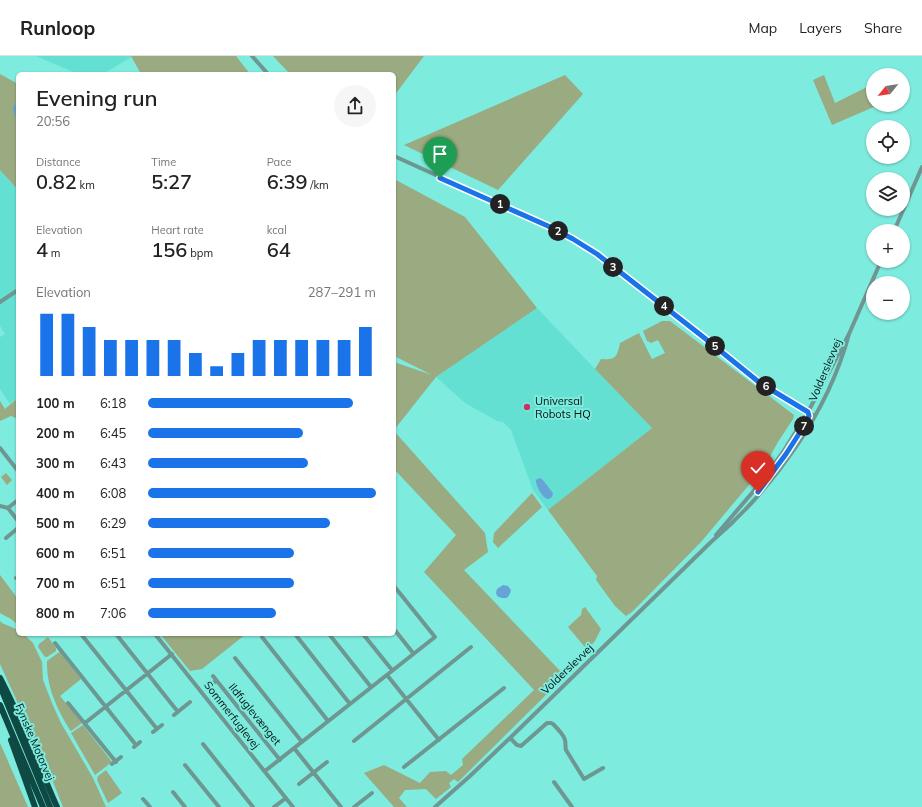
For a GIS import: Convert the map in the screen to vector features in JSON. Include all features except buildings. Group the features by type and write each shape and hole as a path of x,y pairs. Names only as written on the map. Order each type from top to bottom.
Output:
{"highway":[{"path":"0,678 27,735 57,807"},
{"name":"Fynske Motorvej","path":"0,686 50,807"},
{"name":"Fynske Motorvej","path":"0,705 43,807"},
{"path":"0,711 35,807"}],"street":[{"path":"252,56 266,72"},
{"path":"396,157 548,226 573,239 597,254 760,383 814,416"},
{"path":"897,224 922,167"},
{"name":"Volderslevvej","path":"711,542 767,475 808,412 849,334 878,268"},
{"path":"0,302 16,291"},
{"name":"Volderslevvej","path":"435,807 510,738 722,532 773,478 789,457 814,416 834,376 849,334"},
{"path":"751,503 806,423 809,416 808,412"},
{"path":"0,448 16,468"},
{"path":"8,508 16,502"},
{"path":"0,506 8,508 16,518"},
{"path":"6,538 16,530"},
{"name":"Ildfuglevænget","path":"265,771 435,637 396,588"},
{"path":"396,632 414,654"},
{"path":"83,636 157,729"},
{"path":"118,636 176,714 190,702"},
{"name":"Sommerfuglevej","path":"157,636 294,807"},
{"path":"297,636 350,704"},
{"path":"331,636 371,687"},
{"path":"366,636 392,670"},
{"path":"262,637 328,721"},
{"path":"55,643 137,745"},
{"path":"354,741 471,647"},
{"path":"84,723 172,654"},
{"name":"Ildfuglevænget","path":"234,658 302,742"},
{"name":"Ildfuglevænget","path":"234,667 238,663"},
{"path":"387,674 439,740"},
{"name":"Ildfuglevænget","path":"213,676 280,760"},
{"name":"Ildfuglevænget","path":"210,685 216,680"},
{"path":"404,767 504,688"},
{"path":"68,703 114,763 121,757"},
{"path":"510,738 517,746 521,746 547,723 551,723 563,736 566,750 584,779 603,768"},
{"path":"153,732 162,725"},
{"path":"203,744 254,807"},
{"name":"Ildfuglevænget","path":"294,748 341,807"},
{"path":"299,784 327,762"},
{"path":"185,765 219,807"},
{"path":"554,782 571,806"},
{"path":"173,792 185,807"},
{"path":"354,807 372,793"},
{"path":"274,807 286,798"},
{"path":"143,799 150,807"}],"shaded area":[{"path":"36,56 133,56 106,72 73,72"},
{"path":"131,56 236,56 248,72 140,72"},
{"path":"273,56 424,56 396,93 396,72 288,72"},
{"path":"0,74 16,83 16,188 0,170"},
{"path":"565,75 583,94 498,190 404,145"},
{"path":"824,75 835,103 866,88 866,110 832,125 813,80"},
{"path":"0,170 16,188 16,399 10,404 0,389 0,337 5,334 0,326"},
{"path":"396,180 465,217 537,308 436,377 396,427 396,363 432,375 396,357"},
{"path":"537,308 652,428 548,510 533,490 511,430 503,422 497,421 465,403 436,377"},
{"path":"662,321 670,321 794,415 764,467 701,542 632,612 626,616 615,606 596,580 597,576 548,510 652,428 595,369 601,359 610,359 615,357 620,343 639,333 652,359 665,353 658,340 651,343 647,341 643,331"},
{"path":"16,400 16,418 11,416 0,421 0,401 5,409"},
{"path":"396,433 485,533 488,552 464,570 565,676 458,782 454,779 449,783 451,787 436,799 426,789 405,790 399,798 407,807 394,807 364,773 384,765 420,783 430,772 446,771 451,775 463,765 462,759 534,690 424,572 456,535 396,471"},
{"path":"6,473 12,480 7,485 1,477"},
{"path":"532,493 542,507 498,548 493,542 494,533"},
{"path":"0,575 16,596 16,623 0,613"},
{"path":"585,607 601,629 595,641 588,649 568,627 581,615 582,609"},
{"path":"0,621 16,629 16,636 26,636 33,643 42,662 43,680 52,703 61,723 93,778 106,807 63,807 47,767 0,664"},
{"path":"162,636 243,636 202,669 190,671"},
{"path":"48,637 56,648 56,651 45,657 38,647 39,644"},
{"path":"60,652 81,679 60,696 82,723 71,731 53,697 48,679 47,661"},
{"path":"83,725 112,762 95,775 71,733"},
{"path":"0,743 28,807 0,807"},
{"path":"106,770 122,793 108,803 97,780 98,776"}],"water":[{"path":"16,104 16,118 13,109"},
{"path":"539,478 542,479 553,493 552,497 549,499 544,497 538,487 536,480"},
{"path":"503,585 508,586 511,590 506,598 497,596 496,593 497,589"}],"place":[{"name":"Universal Robots HQ","path":"527,407"}],"route":[{"path":"440,178 548,226 597,254 760,383 808,412 809,416 806,423 771,476 758,492"}]}
